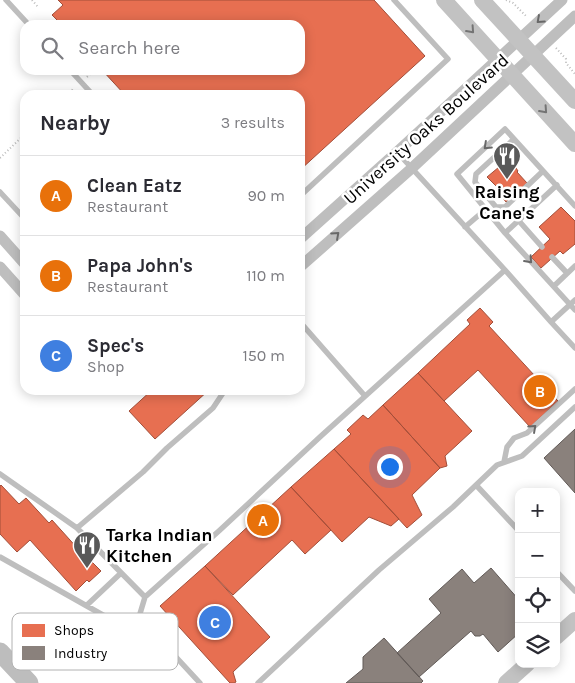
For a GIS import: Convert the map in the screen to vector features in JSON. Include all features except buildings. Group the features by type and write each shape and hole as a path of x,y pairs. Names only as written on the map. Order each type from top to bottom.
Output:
{"main road":[{"path":"444,0 575,144"},
{"path":"482,0 575,101"},
{"path":"560,633 575,620"},
{"path":"506,683 522,668"}],"street":[{"name":"University Oaks Boulevard","path":"305,235 562,0"},
{"name":"University Oaks Boulevard","path":"305,263 412,168 575,16"},
{"path":"0,236 20,258"},
{"path":"0,267 20,290"}],"lane":[{"path":"6,0 24,20"},
{"path":"305,191 448,59 394,0"},
{"path":"75,75 88,90"},
{"path":"575,206 505,129 457,174 505,233 575,310"},
{"path":"514,139 476,174 475,182 496,206 505,207 543,171"},
{"path":"397,152 575,348"},
{"path":"505,233 557,185"},
{"path":"0,192 20,214"},
{"path":"465,227 486,209"},
{"path":"519,221 542,246"},
{"path":"552,257 567,273"},
{"path":"554,286 575,266"},
{"path":"140,613 145,598 505,270"},
{"path":"551,322 575,300"},
{"path":"305,328 365,396"},
{"path":"504,462 507,447 514,438 527,433 575,389"},
{"path":"76,528 143,472 167,448 213,408 222,395"},
{"path":"258,683 379,570 497,465 522,456 575,407"},
{"path":"0,474 76,528 145,598"},
{"path":"476,485 515,527"},
{"path":"0,557 99,613"},
{"path":"87,606 121,573"},
{"path":"560,575 575,591"},
{"path":"178,659 200,683"}],"path":[{"path":"32,0 38,7"},
{"path":"506,0 513,3 524,13"},
{"path":"562,54 566,59 566,63 575,74"},
{"path":"72,90 76,86"},
{"path":"0,158 20,139"}],"waterway":[{"path":"0,652 12,665"},
{"path":"17,670 29,683"}],"place":[{"name":"Raising Cane's","path":"507,180"},
{"name":"Papa John's","path":"540,391"},
{"name":"Clean Eatz","path":"263,520"},
{"name":"Tarka Indian Kitchen","path":"87,569"},
{"name":"Spec's","path":"215,622"}]}
